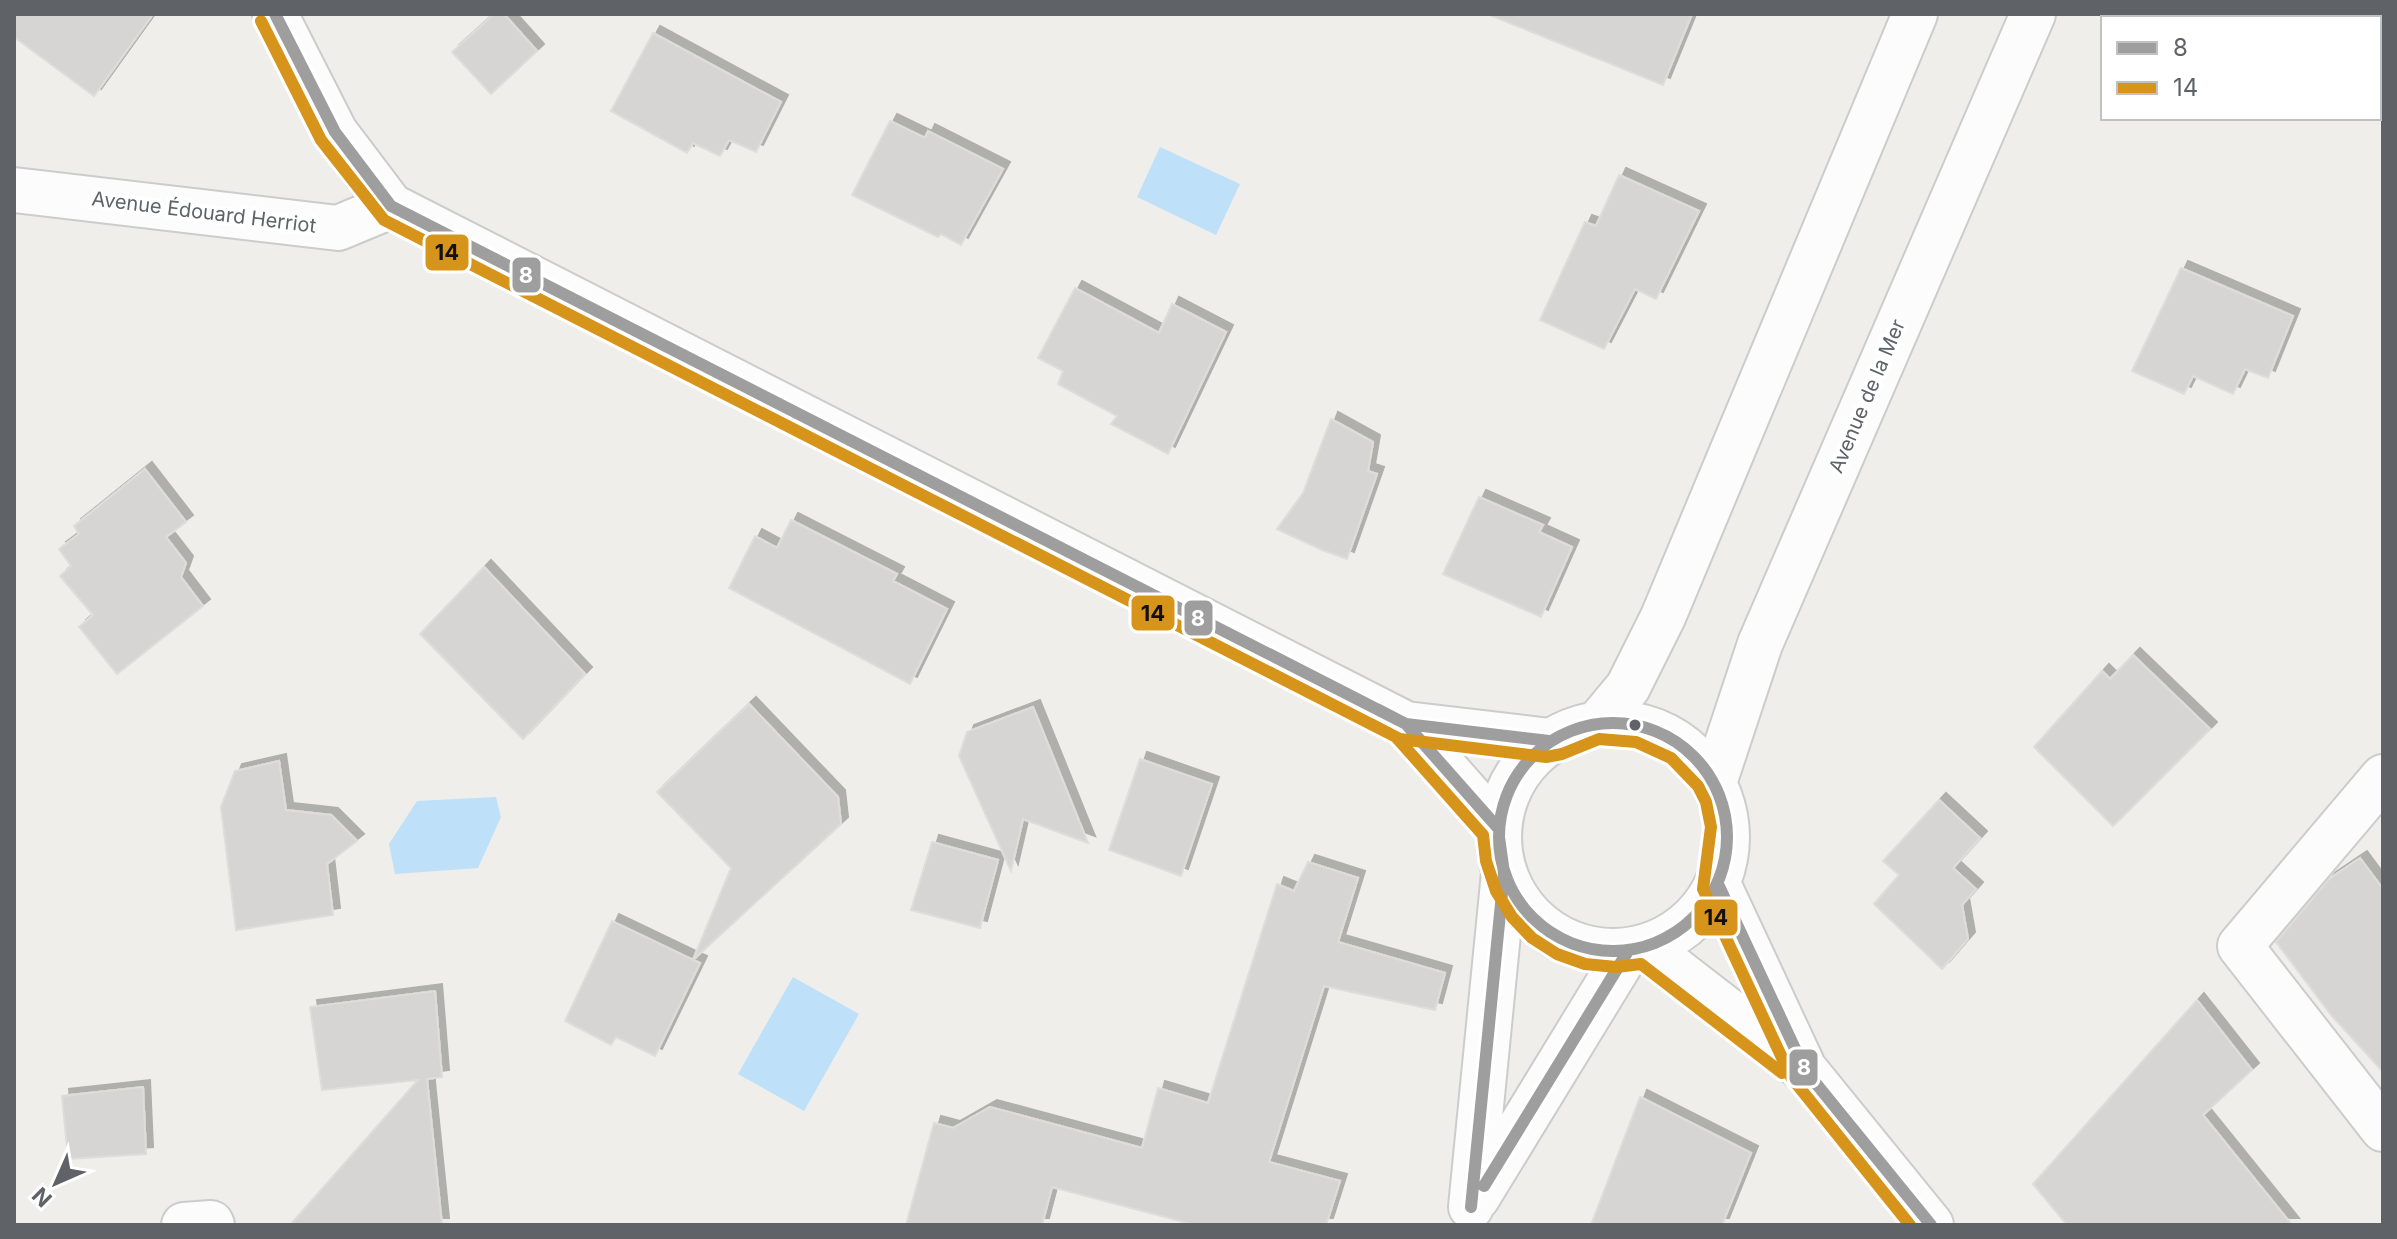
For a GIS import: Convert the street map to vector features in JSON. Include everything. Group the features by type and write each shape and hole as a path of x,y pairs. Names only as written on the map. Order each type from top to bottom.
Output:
{"street":[{"path":"275,14 335,132 391,206 1406,724 1549,741"},
{"path":"1598,723 1628,687 1663,617 1915,14"},
{"name":"Avenue de la Mer","path":"1714,783 1760,644 2033,14"},
{"name":"Avenue Édouard Herriot","path":"14,190 338,228 391,206"},
{"path":"1598,723 1632,723 1666,735 1694,755 1714,783 1726,816 1727,851 1718,884 1700,912 1676,933 1637,949 1602,951 1577,945 1553,934 1532,917 1515,897 1504,873 1499,851 1498,828 1504,803 1514,779 1529,758 1549,741 1598,723"},
{"path":"1406,724 1498,828"},
{"path":"2383,777 2240,946 2383,1129"},
{"path":"1467,1216 1504,873"},
{"path":"1718,884 1805,1070 1931,1225"},
{"path":"1637,949 1805,1070"},
{"path":"1467,1216 1637,949"},
{"path":"184,1225 212,1225"}],"water":[{"path":"1160,147 1240,184 1216,235 1137,197"},
{"path":"496,797 501,817 478,868 395,874 389,844 417,801"},
{"path":"793,977 859,1014 804,1111 738,1074"}],"building":[{"path":"14,14 153,14 94,96 14,37"},
{"path":"494,14 504,14 537,51 491,94 452,52"},
{"path":"1493,14 1692,14 1663,85"},
{"path":"653,33 781,102 756,152 729,140 720,156 693,143 687,153 611,111"},
{"path":"890,121 925,138 928,131 1003,169 961,245 852,195"},
{"path":"1619,175 1699,211 1656,299 1635,289 1604,349 1540,320 1585,222 1596,226"},
{"path":"2181,268 2293,316 2268,378 2245,369 2233,394 2193,376 2184,394 2132,371"},
{"path":"1075,288 1159,333 1172,304 1226,332 1168,454 1111,424 1117,416 1058,384 1063,371 1038,358"},
{"path":"1331,419 1373,442 1368,471 1377,474 1347,559 1277,529 1303,493"},
{"path":"145,469 186,522 166,537 186,563 181,577 203,606 117,674 79,627 93,615 60,576 71,566 59,549 79,534 74,526"},
{"path":"1479,497 1543,525 1539,532 1572,547 1541,617 1443,574"},
{"path":"791,520 897,574 893,581 947,609 910,684 729,588 755,536 777,548"},
{"path":"484,567 585,674 523,739 420,634"},
{"path":"2133,655 2210,729 2113,826 2034,747 2102,671 2110,679"},
{"path":"749,704 838,797 841,824 693,960 731,868 657,792"},
{"path":"1033,707 1088,843 1023,819 1011,871 959,756 967,732"},
{"path":"1140,759 1212,784 1181,876 1109,850"},
{"path":"279,761 286,810 331,815 357,841 327,864 333,915 236,930 221,807 235,771"},
{"path":"1939,800 1980,838 1953,868 1976,889 1962,905 1968,939 1942,969 1874,904 1899,875 1883,861"},
{"path":"932,842 998,860 980,928 911,910"},
{"path":"2360,858 2383,889 2383,1072 2331,1015 2276,942 2329,879"},
{"path":"1308,862 1358,878 1338,942 1445,973 1435,1010 1324,986 1269,1162 1340,1181 1326,1225 1195,1225 1052,1187 1042,1225 906,1225 934,1123 953,1128 990,1107 1142,1148 1158,1088 1208,1103 1277,884 1294,891"},
{"path":"612,921 700,963 655,1056 616,1037 611,1045 565,1021"},
{"path":"435,991 442,1077 427,1079 442,1225 290,1225 418,1080 322,1090 310,1007"},
{"path":"2197,1000 2252,1070 2203,1115 2292,1225 2067,1225 2033,1184"},
{"path":"143,1087 146,1154 68,1159 62,1096"},
{"path":"1640,1097 1751,1153 1722,1225 1591,1225"}],"transit line":[{"name":"8","path":"275,14 335,132 391,206 1406,724 1549,741"},
{"name":"14","path":"261,21 321,140 384,220 1400,739 1546,757 1599,739 1636,742 1671,758 1698,786 1706,802 1711,827 1703,889 1791,1077 1910,1225"},
{"name":"8","path":"1377,709 1406,724 1498,828"},
{"name":"14","path":"1369,723 1396,737 1483,835 1486,861 1496,891 1512,917 1532,938 1557,954 1585,964 1616,967 1641,964 1782,1073"},
{"name":"8","path":"1613,723 1635,725 1657,732 1694,756 1718,793 1725,815 1727,837 1725,859 1718,881 1694,918 1657,942 1635,949 1613,951 1591,949 1569,942 1532,918 1508,881 1501,859 1499,837 1501,815 1508,793 1532,756 1569,732 1591,725 1613,723"},
{"name":"8","path":"1471,1207 1504,873 1499,837"},
{"name":"8","path":"1718,884 1805,1070 1931,1225"},
{"name":"8","path":"1484,1186 1628,951"}]}
